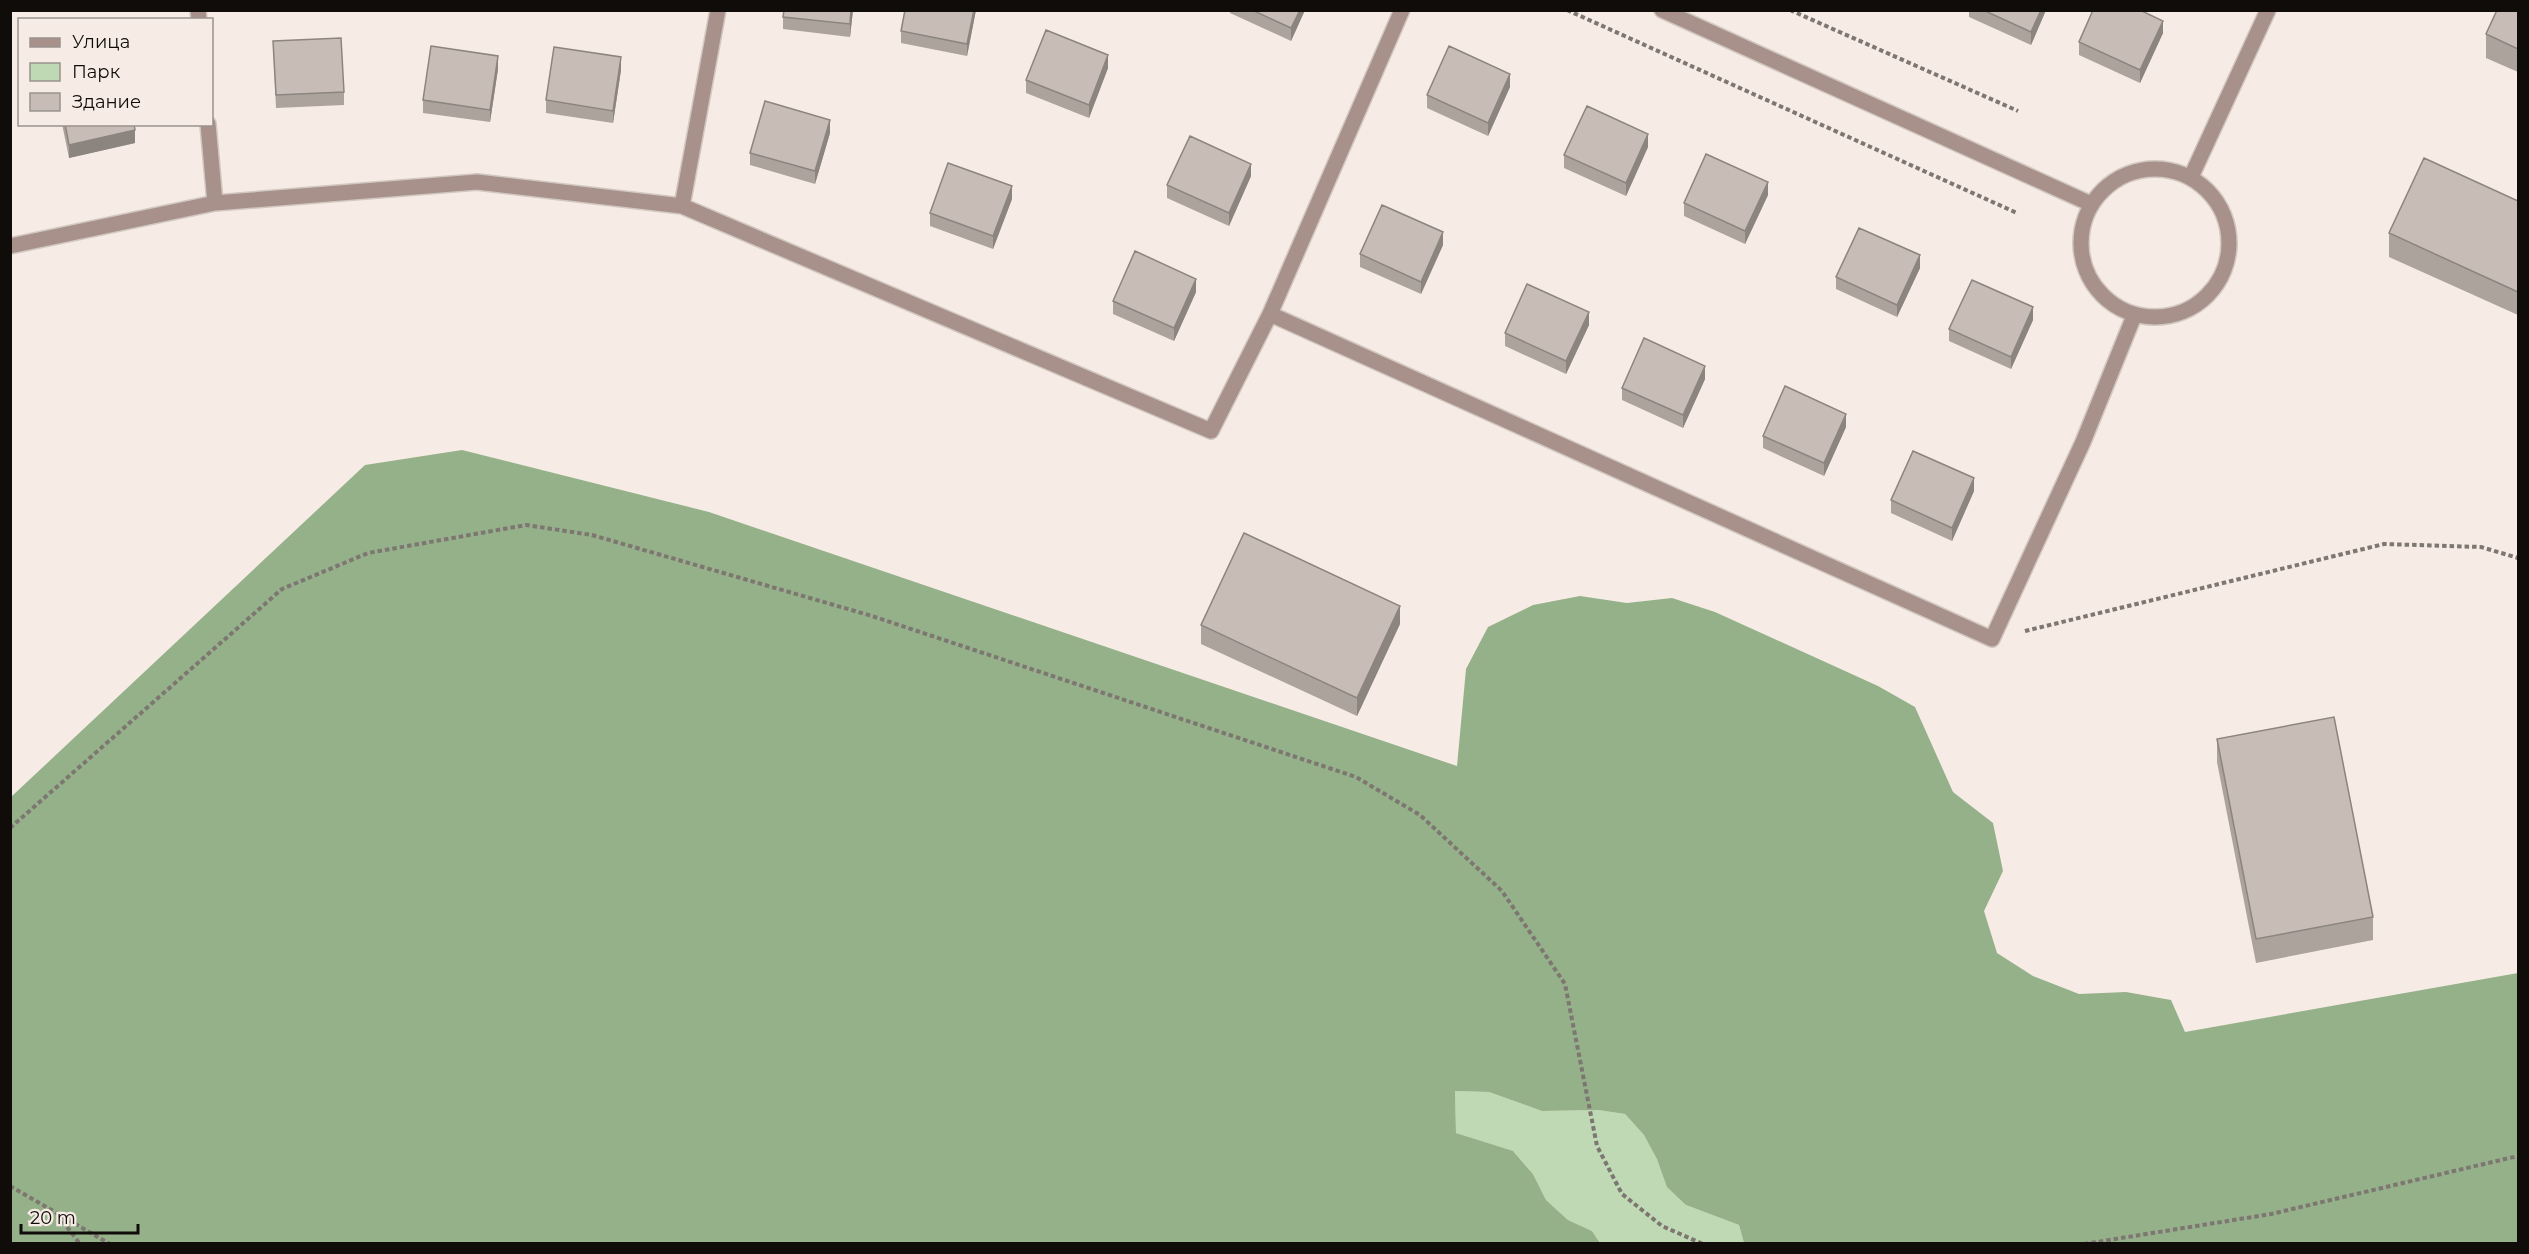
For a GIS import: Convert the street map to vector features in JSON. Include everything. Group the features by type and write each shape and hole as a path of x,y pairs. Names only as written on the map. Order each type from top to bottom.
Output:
{"street":[{"path":"682,207 718,10"},
{"path":"10,246 215,203 477,182 682,207 1210,431 1270,314 1402,10"},
{"path":"1662,10 2091,204"},
{"path":"2191,177 2268,10"},
{"path":"208,126 215,203"},
{"path":"2154,168 2191,177 2222,208 2230,251 2214,291 2178,316 2134,316 2096,291 2080,248 2091,204 2118,177 2154,168"},
{"path":"1270,314 1992,639 2083,442 2134,316"}],"path":[{"path":"1567,10 2017,213"},
{"path":"1790,10 2018,111"},
{"path":"10,828 282,589 368,553 526,525 592,535 872,616 1356,777 1420,815 1502,891 1565,984 1597,1146 1622,1194 1662,1226 1703,1244"},
{"path":"1992,639 2384,544 2481,547 2518,558"},
{"path":"2084,1244 2271,1214 2518,1156"},
{"path":"10,1186 110,1244"},
{"path":"56,1212 80,1244"}],"green space":[{"path":"462,450 709,512 1457,766 1466,669 1488,627 1533,605 1580,596 1627,603 1672,598 1715,612 1878,686 1915,707 1953,792 1993,823 2003,871 1984,911 1997,953 2033,976 2079,994 2126,992 2171,1000 2185,1032 2518,973 2518,1243 1744,1243 1739,1225 1686,1205 1667,1187 1657,1159 1644,1135 1625,1114 1598,1110 1542,1111 1489,1092 1455,1091 1456,1133 1513,1151 1533,1174 1546,1200 1568,1220 1592,1231 1600,1243 11,1243 11,797 365,465"},
{"path":"1455,1091 1489,1092 1542,1111 1598,1110 1625,1114 1644,1135 1686,1205 1739,1225 1744,1243 1600,1243 1592,1231 1568,1220 1546,1200 1533,1174 1514,1152 1456,1133"}],"building":[{"path":"784,10 851,10 850,24 783,17"},
{"path":"905,10 974,10 967,44 901,31"},
{"path":"1252,10 1300,10 1291,28"},
{"path":"1983,10 2041,10 2031,32"},
{"path":"2093,10 2140,10 2163,21 2140,70 2079,42"},
{"path":"2497,10 2518,10 2518,49 2486,34"},
{"path":"1046,30 1108,55 1089,105 1026,80"},
{"path":"341,38 344,92 276,95 273,41"},
{"path":"431,46 498,56 490,110 423,100"},
{"path":"1449,46 1510,74 1488,123 1427,95"},
{"path":"554,47 621,57 613,111 546,100"},
{"path":"765,101 830,120 815,171 750,153"},
{"path":"1587,106 1648,134 1626,183 1564,155"},
{"path":"65,126 134,126 135,130 69,145"},
{"path":"1190,136 1251,164 1229,213 1167,185"},
{"path":"1706,154 1768,182 1745,231 1684,203"},
{"path":"2424,158 2518,201 2518,292 2389,233"},
{"path":"948,163 1012,186 993,236 930,213"},
{"path":"1382,205 1443,232 1421,282 1360,254"},
{"path":"1859,228 1920,255 1897,305 1836,277"},
{"path":"1135,251 1196,279 1174,328 1113,301"},
{"path":"1972,280 2033,307 2011,357 1949,329"},
{"path":"1527,284 1589,312 1566,361 1505,333"},
{"path":"1644,338 1705,366 1683,415 1622,388"},
{"path":"1785,386 1846,414 1824,463 1763,436"},
{"path":"1913,451 1974,478 1952,528 1891,500"},
{"path":"1244,533 1400,606 1357,698 1201,625"},
{"path":"2334,717 2373,917 2256,939 2217,739"}]}
